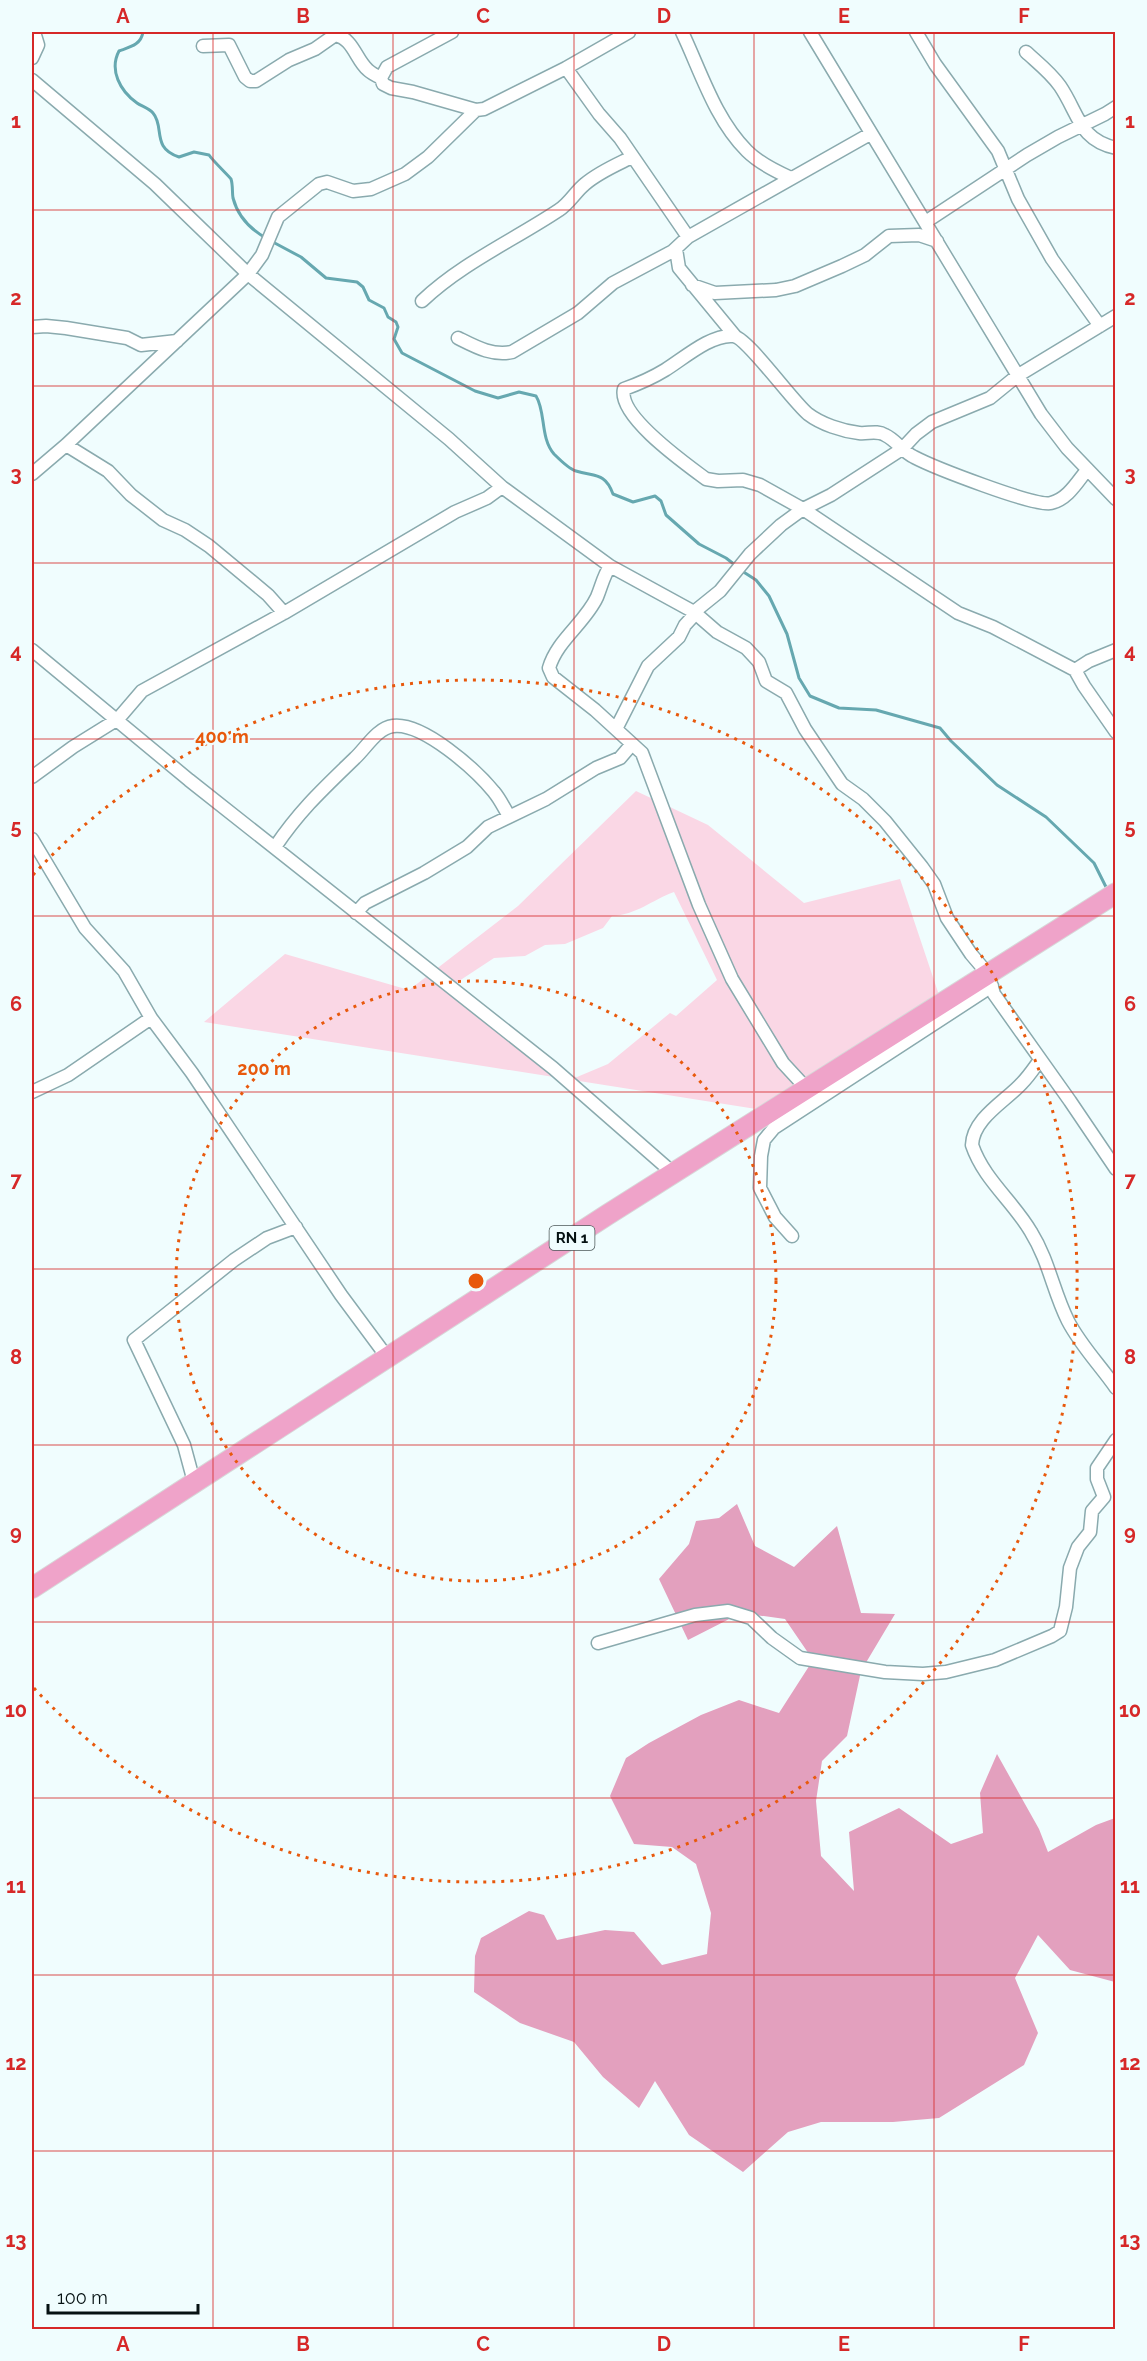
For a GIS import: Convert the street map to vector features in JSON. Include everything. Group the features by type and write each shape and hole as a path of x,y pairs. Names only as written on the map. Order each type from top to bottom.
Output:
{"main road":[{"name":"RN 1","path":"32,1588 673,1173 807,1089 990,980 1116,893"}],"street":[{"path":"32,58 38,45 34,32"},
{"path":"381,78 387,67 452,32"},
{"path":"32,474 66,445 248,274 262,255 278,217 319,184 327,182 353,191 371,189 405,174 428,157 476,110 506,99 629,32"},
{"path":"682,32 723,121 747,152 770,168 791,178"},
{"path":"810,32 870,134 927,221 1041,414 1087,470 1116,499"},
{"path":"916,32 935,64 998,151 1018,199 1052,259 1100,326"},
{"path":"203,46 229,45 245,77 250,81 256,81 289,60 315,49 335,34 341,36 350,45 367,70 381,78 383,84 476,110"},
{"path":"1026,52 1060,86 1093,140 1116,147"},
{"path":"566,68 688,237"},
{"path":"32,80 155,184 248,274 449,439 502,487 610,566 695,613 717,632 746,648 759,662 766,681 786,693 805,729 842,784 863,799 885,820 922,867 934,884 947,918 990,980 994,994 1116,1169"},
{"path":"927,221 1027,155 1116,107"},
{"path":"459,338 485,351 500,355 512,352 578,313 613,283 654,263 676,249 688,237 870,134"},
{"path":"422,301 480,258 562,208 574,194 605,170 632,157"},
{"path":"692,285 715,293 776,290 795,286 865,255 889,236 919,235 937,240"},
{"path":"676,249 679,268 692,285 735,336 745,341 787,392 812,417 858,433 878,432 886,435 912,457 1019,498 1049,504 1063,498 1087,470"},
{"path":"616,729 648,666 680,637 685,625 695,613 720,591 750,554 781,525 803,509 831,495 902,449 932,422 990,398 1017,376 1116,316"},
{"path":"32,327 66,328 127,338 141,345 177,341"},
{"path":"735,336 719,338 688,354 664,371 624,389 622,396 628,407 650,434 706,479 744,480 760,485 803,509 958,613 993,627 1075,669 1116,732"},
{"path":"66,445 108,471 131,495 163,520 185,530 209,546 268,595 284,613"},
{"path":"32,777 73,747 118,719 142,691 284,613 455,512 487,498 502,487"},
{"path":"610,566 602,579 597,596 566,638 549,668 553,677 642,753 694,894 732,979 783,1063 807,1089"},
{"path":"32,650 189,780 553,1068 673,1173"},
{"path":"1075,669 1116,650"},
{"path":"275,847 292,821 320,790 357,757 383,729 394,726 414,729 438,742 495,793 509,816"},
{"path":"356,913 365,903 467,847 488,827 546,799 596,768 620,758 632,744"},
{"path":"32,839 85,928 124,971 151,1018 192,1073 341,1295 387,1357"},
{"path":"792,1236 775,1217 760,1188 760,1156 764,1140 774,1128 990,980"},
{"path":"32,1092 68,1075 151,1018"},
{"path":"1040,1060 1022,1083 982,1121 972,1145 989,1180 1016,1209 1032,1233 1049,1265 1055,1293 1069,1323 1084,1347 1116,1388"},
{"path":"194,1482 184,1445 134,1340 234,1260 267,1238 296,1227"},
{"path":"598,1643 695,1615 728,1611 751,1618 779,1644 800,1658 906,1674 946,1672 995,1660 1052,1636 1060,1630 1066,1607 1070,1568 1078,1547 1090,1532 1092,1511 1104,1497 1097,1479 1097,1468 1116,1440"}],"shaded area":[{"path":"636,791 708,825 804,903 900,879 943,1007 782,1113 204,1022 285,954 409,990 518,906","holes":["674,892 717,980 676,1016 670,1013 608,1064 577,1077 557,1074 515,1029 456,983 494,958 525,956 545,945 565,944 603,928 612,916 629,913"]},
{"path":"737,1504 755,1546 794,1567 837,1526 861,1613 895,1614 861,1671 847,1736 822,1761 816,1801 821,1856 854,1891 849,1832 899,1808 951,1844 983,1833 980,1793 997,1754 1039,1829 1048,1852 1096,1825 1115,1818 1115,1982 1070,1970 1038,1935 1015,1978 1038,2033 1024,2065 939,2118 893,2122 821,2122 788,2132 743,2172 689,2135 655,2081 639,2108 603,2077 574,2042 520,2023 474,1992 475,1956 481,1938 529,1911 544,1915 557,1940 605,1930 634,1932 662,1965 707,1954 711,1913 696,1864 672,1847 634,1844 610,1796 626,1758 701,1715 739,1700 779,1713 813,1660 785,1619 741,1613 688,1640 659,1579 689,1544 696,1521 719,1518"}],"waterway":[{"path":"143,32 137,43 119,51 116,58 116,73 121,86 131,98 153,113 162,143 170,153 179,157 194,152 209,155 231,179 233,198 241,217 266,238"},
{"path":"271,241 301,257 326,278 357,282 363,287 369,300 384,308 388,317 396,322 398,327 394,339 402,353 475,391 498,398 519,392 536,396 550,448 564,464 576,471 603,479 613,494 633,502 655,496 661,501 666,515 699,544 735,565"},
{"path":"742,571 756,580 769,596 787,634 799,678 810,696 839,708 876,710 940,728 997,785 1046,817 1094,863 1107,889"}]}
